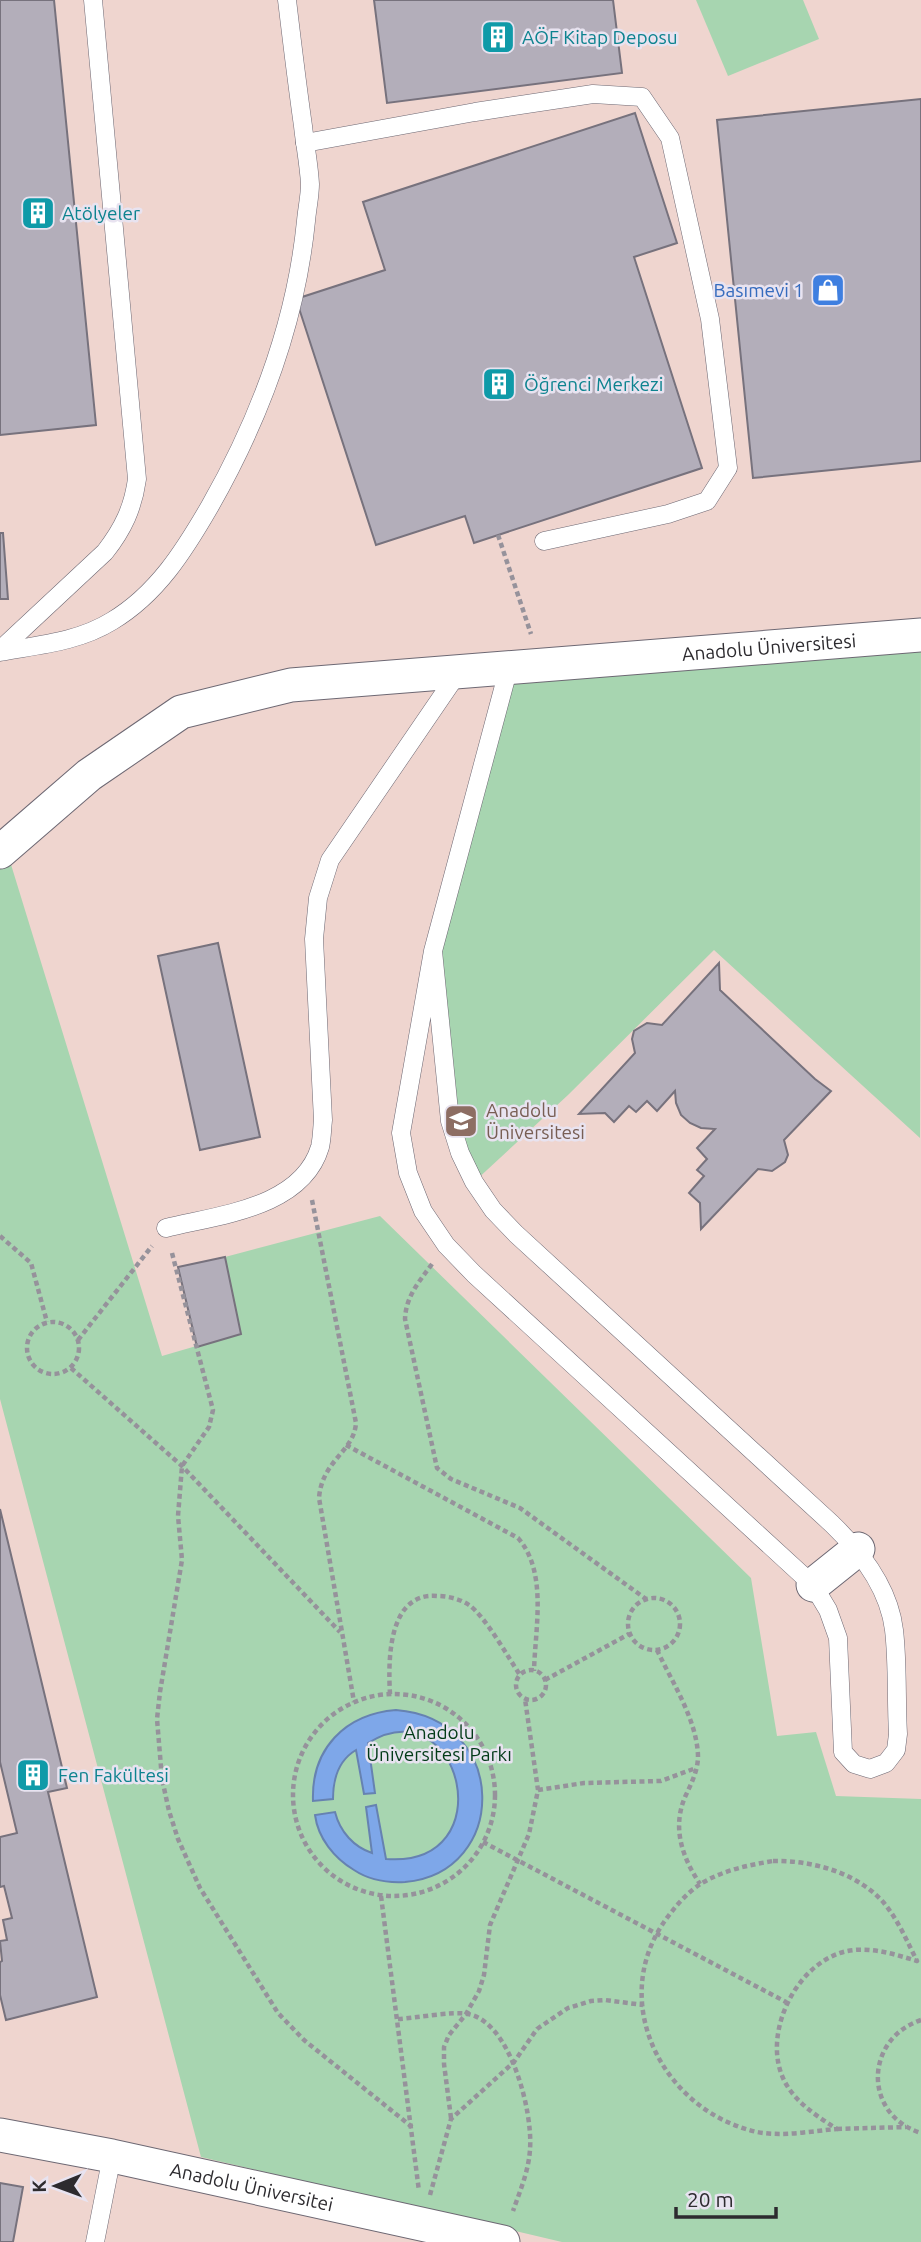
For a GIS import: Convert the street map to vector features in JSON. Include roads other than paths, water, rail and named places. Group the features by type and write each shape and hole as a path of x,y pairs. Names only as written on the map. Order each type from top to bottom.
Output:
{"street":[{"name":"Anadolu Üniversitesi","path":"0,852 89,775 181,712 291,685 921,635"},
{"path":"813,1585 858,1549"},
{"name":"Anadolu Üniversitei","path":"0,2135 112,2156 428,2232 507,2230"}],"lane":[{"path":"0,651 105,552 128,519 135,499 136,458 93,0"},
{"path":"0,651 82,637 113,621 140,600 165,576 185,548 247,436 267,388 296,288 310,185 287,0"},
{"path":"305,143 593,94 642,97 670,138 710,319 728,468 708,501 668,514 544,541"},
{"path":"433,951 450,1121 460,1153 493,1210 858,1549 880,1586 894,1628 898,1734 896,1751 886,1763 870,1769 862,1767 854,1764 843,1752 838,1637 828,1610 813,1585 446,1245 423,1211 408,1173 401,1133 433,951 525,665"},
{"path":"166,1228 261,1204 286,1192 307,1173 319,1148 323,1120 314,939 318,898 330,859 460,670"},
{"path":"94,2242 112,2156"}],"water":[{"path":"396,1710 433,1720 460,1739 476,1766 482,1796 478,1826 463,1853 439,1872 405,1882 372,1878 347,1865 323,1839 315,1815 335,1812 340,1826 349,1838 372,1853 366,1807 376,1805 386,1859 423,1854 446,1837 457,1811 456,1783 446,1757 427,1738 400,1732 368,1743 375,1793 364,1794 356,1750 345,1759 338,1771 333,1799 313,1801 318,1765 335,1738 361,1719"}],"place":[{"name":"AÖF Kitap Deposu","path":"498,37"},
{"name":"Atölyeler","path":"38,213"},
{"name":"Basımevi 1","path":"828,290"},
{"name":"Öğrenci Merkezi","path":"499,384"},
{"name":"Anadolu Üniversitesi","path":"461,1121"},
{"name":"Fen Fakültesi","path":"33,1775"}],"park label":[{"name":"Anadolu Üniversitesi Parkı","path":"439,1743"}]}
